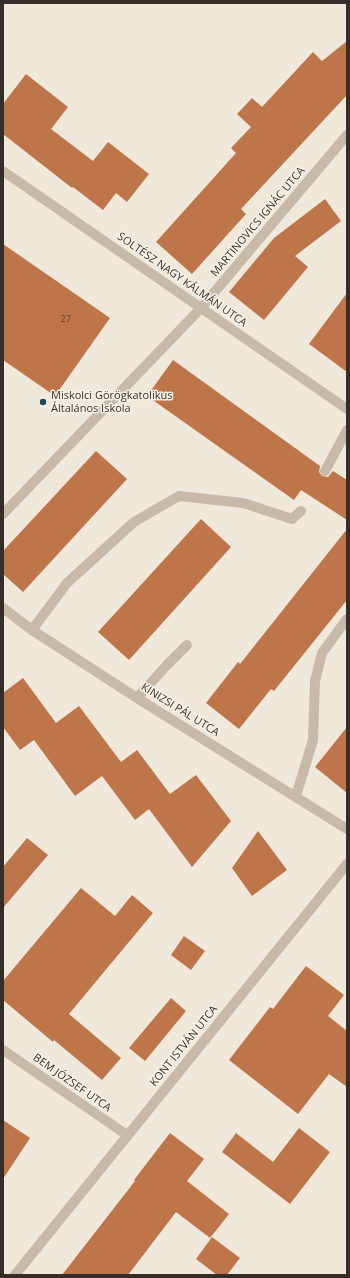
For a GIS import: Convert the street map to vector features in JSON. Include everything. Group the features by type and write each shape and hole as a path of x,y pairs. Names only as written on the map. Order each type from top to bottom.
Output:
{"street":[{"name":"MARTINOVICS IGNÁC UTCA","path":"3,514 201,308 347,135"},
{"name":"SOLTÉSZ NAGY KÁLMÁN UTCA","path":"3,171 347,410"},
{"path":"325,471 347,430"},
{"path":"32,630 67,583 134,522 179,496 243,503 292,519 301,511"},
{"name":"KINIZSI PÁL UTCA","path":"3,608 32,630 137,698 347,829"},
{"path":"296,796 313,740 316,681 322,653 347,619"},
{"path":"137,698 187,645"},
{"name":"KONT ISTVÁN UTCA","path":"15,1275 347,864"},
{"name":"BEM JÓZSEF UTCA","path":"3,1050 127,1136"}],"building":[{"path":"347,41 347,95 241,209 246,214 192,274 156,242 236,153 231,148 251,127 237,114 252,98 262,107 313,52 322,61"},
{"path":"26,74 68,107 51,129 93,161 108,142 149,174 127,202 116,193 103,210 73,187 72,188 3,134 3,104"},
{"path":"325,199 341,221 295,256 308,267 264,320 229,292 274,238"},
{"path":"3,244 110,318 55,396 3,360"},
{"path":"347,293 347,372 309,344"},
{"path":"173,360 320,466 319,472 322,476 328,477 333,471 347,480 347,520 301,490 294,500 147,396"},
{"path":"96,451 127,479 23,592 3,574 3,551"},
{"path":"201,519 231,547 129,660 98,632"},
{"path":"347,529 347,600 274,691 271,689 239,729 206,703 238,662 240,664"},
{"path":"23,678 56,723 79,706 121,762 137,750 170,794 196,775 231,821 192,867 149,809 135,820 102,776 75,796 34,740 20,750 3,727 3,693"},
{"path":"347,727 347,793 315,767"},
{"path":"258,831 287,870 252,896 232,868"},
{"path":"27,838 48,855 3,908 3,867"},
{"path":"81,888 115,916 132,895 153,913 69,1014 121,1058 102,1080 54,1040 53,1042 3,1000 3,981"},
{"path":"184,936 205,951 191,970 171,955"},
{"path":"306,966 344,995 328,1016 347,1031 347,1087 329,1074 298,1114 229,1060 270,1007 273,1009"},
{"path":"171,998 186,1011 145,1061 129,1048"},
{"path":"3,1120 30,1138 3,1179"},
{"path":"299,1128 330,1152 290,1204 222,1152 236,1133 273,1162"},
{"path":"170,1133 204,1159 187,1181 229,1214 210,1238 176,1212 128,1275 62,1275 135,1181 134,1180"},
{"path":"212,1237 240,1258 227,1275 217,1275 196,1259"}],"place":[{"name":"Miskolci Görögkatolikus Általános Iskola","path":"43,402"}]}
